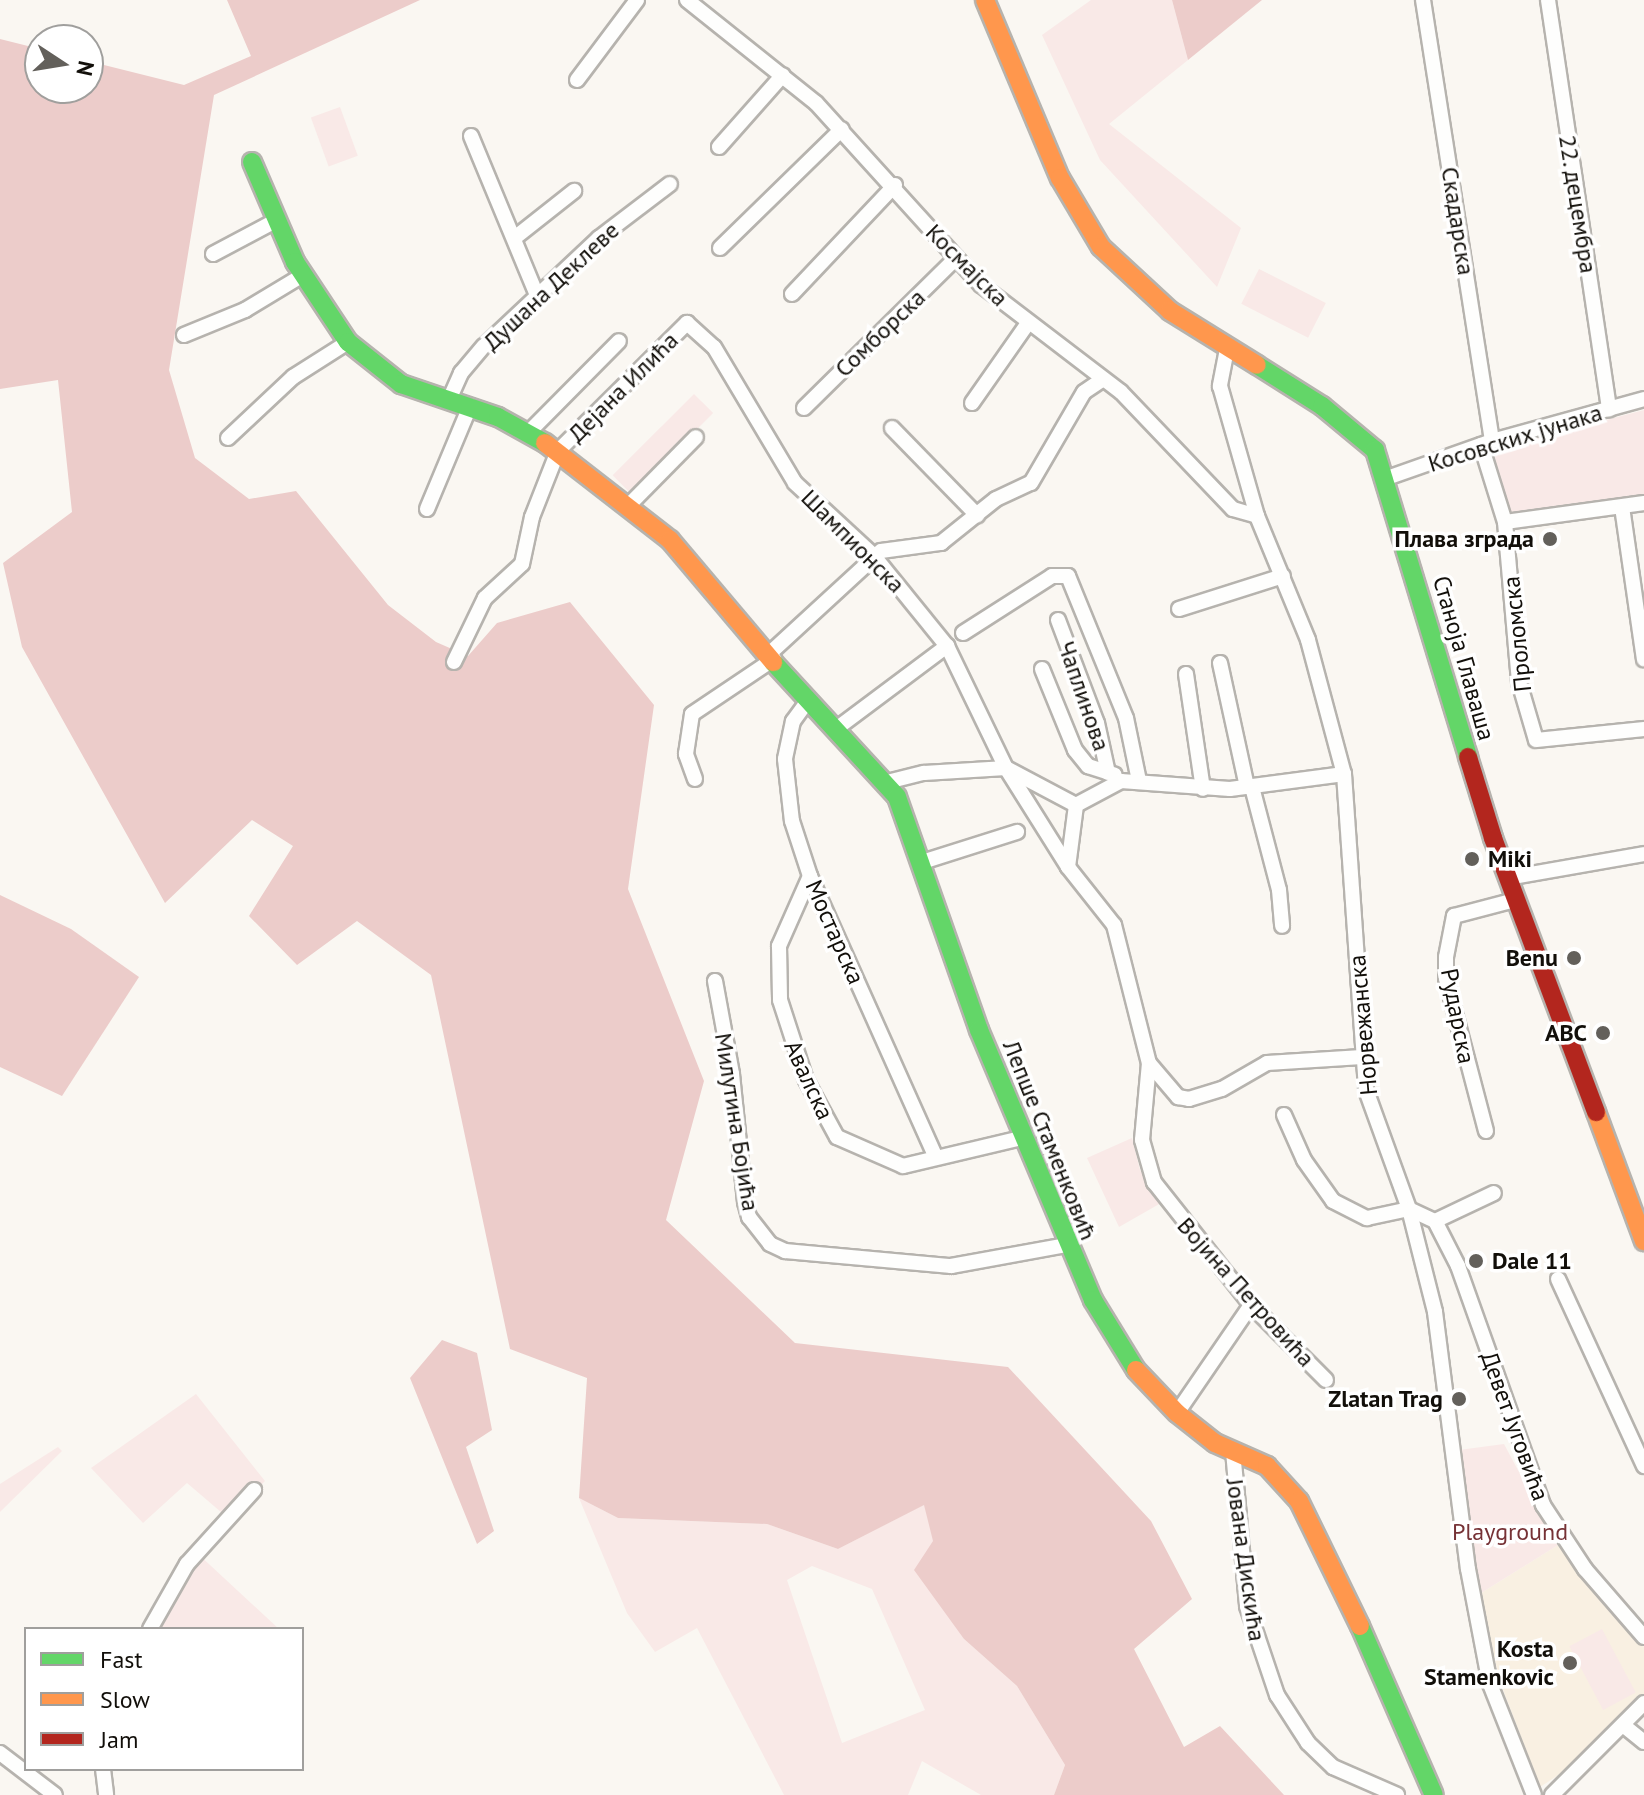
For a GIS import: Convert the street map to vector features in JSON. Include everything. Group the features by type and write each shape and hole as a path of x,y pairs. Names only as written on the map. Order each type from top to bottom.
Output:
{"street":[{"path":"577,80 637,0"},
{"name":"Космајска","path":"687,0 783,75 842,129 895,185 956,258 1028,323 1103,379 1233,509 1257,516"},
{"name":"Станоја Главаша","path":"985,0 1060,178 1101,247 1147,293 1227,349 1360,433 1387,478 1515,900 1640,1220 1644,1241"},
{"name":"Скадарска","path":"1423,0 1487,443 1505,522"},
{"name":"22. децембра","path":"1548,0 1609,409"},
{"path":"719,147 783,75"},
{"path":"720,248 842,129"},
{"path":"471,136 517,236 538,298"},
{"name":"Лепше Стаменковић","path":"252,162 303,275 348,342 401,384 470,406 528,433 558,451 627,507 706,577 807,702 887,782 979,1030 1026,1137 1067,1245 1116,1340 1177,1413 1233,1451 1278,1475 1309,1515 1434,1795"},
{"name":"Душана Деклеве","path":"449,400 461,373 484,346 599,238 670,184"},
{"path":"792,294 895,185"},
{"path":"517,236 574,191"},
{"path":"213,254 277,220"},
{"name":"Сомборска","path":"804,408 956,258"},
{"path":"184,335 245,310 303,275"},
{"name":"Дејана Илића","path":"558,451 687,323"},
{"name":"Шампионска","path":"687,323 714,347 795,483 874,556 947,646 1006,768"},
{"path":"972,403 1028,323"},
{"path":"528,433 619,341"},
{"path":"228,438 293,377 348,342"},
{"name":"Норвежанска","path":"1227,349 1220,386 1257,516 1313,655 1344,774 1362,1057 1373,1117 1409,1209 1435,1312 1490,1684 1534,1795"},
{"path":"695,779 686,754 692,714 772,656 874,556 890,548 941,543 996,499 1031,483 1084,392 1103,379"},
{"name":"Косовских јунака","path":"1387,478 1487,443 1644,399"},
{"path":"427,509 470,406"},
{"path":"892,428 977,515"},
{"path":"627,507 696,437"},
{"path":"454,662 485,598 522,564 532,517 558,451"},
{"path":"1505,522 1644,503"},
{"path":"1622,507 1644,659"},
{"name":"Проломска","path":"1505,522 1519,682 1536,740 1644,729"},
{"path":"963,633 1052,576 1068,576 1126,718 1139,781"},
{"path":"1179,609 1283,576"},
{"name":"Чаплинова","path":"1058,620 1115,777"},
{"path":"836,729 947,646"},
{"path":"1220,663 1249,787 1279,890 1282,926"},
{"path":"1042,669 1075,750 1088,766 1115,777 1203,789 1249,787 1344,774"},
{"path":"1186,674 1203,789"},
{"name":"Мостарска","path":"807,702 793,721 784,784 810,876 935,1155"},
{"path":"887,782 924,773 1006,768 1076,805"},
{"name":"Војина Петровића","path":"1006,768 1068,867 1114,925 1149,1063 1142,1140 1147,1167 1177,1216 1251,1305 1326,1380"},
{"path":"1068,867 1076,805 1115,777"},
{"path":"919,863 1017,832"},
{"path":"1508,878 1644,854"},
{"name":"Авалска","path":"810,876 779,946 783,1022 806,1080 829,1125 846,1144 903,1166 935,1155 1026,1137"},
{"name":"Рударска","path":"1486,1131 1446,978 1446,957 1454,916 1515,900"},
{"name":"Милутина Бојића","path":"715,981 732,1074 745,1202 749,1217 770,1244 785,1251 951,1266 1067,1245"},
{"path":"1149,1063 1183,1099 1222,1089 1267,1063 1362,1057"},
{"path":"1284,1115 1309,1170 1333,1201 1367,1218 1409,1209 1435,1221 1494,1193"},
{"name":"Девет Југовића","path":"1435,1221 1458,1266 1543,1505 1585,1569 1644,1637"},
{"path":"1558,1279 1644,1466"},
{"path":"1177,1413 1251,1305"},
{"name":"Јована Дискића","path":"1233,1451 1247,1606 1277,1695 1308,1743 1333,1767 1397,1795"},
{"path":"151,1627 187,1564 254,1490"},
{"path":"1552,1795 1644,1703"},
{"path":"1623,1725 1644,1742"},
{"path":"0,1753 55,1795"},
{"path":"103,1771 106,1795"}],"shaded area":[{"path":"227,0 420,0 214,95 169,370 195,458 249,499 296,491 388,605 436,642 468,656 497,623 570,602 654,705 628,889 704,1081 666,1220 795,1343 1008,1367 1151,1521 1192,1599 1134,1649 1184,1747 1220,1726 1284,1795 1054,1795 1065,1765 1017,1686 964,1639 914,1570 933,1541 924,1505 838,1549 767,1524 618,1518 579,1498 587,1378 510,1349 431,975 357,921 297,965 249,916 293,846 252,820 165,903 22,647 3,563 72,512 58,380 0,389 0,39 24,45 24,104 104,104 104,65 184,85 251,56"},
{"path":"1172,0 1262,0 1188,60"},
{"path":"0,895 71,929 139,977 62,1096 0,1067"},
{"path":"442,1340 477,1353 492,1430 466,1447 494,1531 477,1544 410,1378"},
{"name":"Kosta Stamenkovic","path":"1558,1545 1644,1647 1644,1694 1563,1772 1540,1787 1499,1679 1481,1593"}],"green space":[{"path":"1091,0 1172,0 1188,60 1109,124 1241,228 1217,287 1100,160 1042,35"},
{"path":"340,107 358,156 329,166 311,118"},
{"path":"1259,269 1326,303 1308,338 1241,304"},
{"path":"694,394 713,413 632,494 613,475"},
{"path":"1644,410 1644,496 1509,517 1493,450"},
{"path":"1132,1138 1140,1170 1161,1203 1119,1227 1087,1158"},
{"path":"196,1394 265,1481 228,1518 187,1483 143,1523 91,1468"},
{"name":"Playground","path":"1504,1444 1558,1545 1481,1593 1459,1450"},
{"path":"58,1447 62,1451 0,1512 0,1484"},
{"path":"579,1498 618,1518 767,1524 838,1549 925,1504 964,1639 1017,1686 1065,1765 1054,1795 981,1795 922,1761 908,1795 784,1795 697,1628 655,1652 627,1613","holes":["812,1566 872,1589 925,1710 842,1743 787,1580"]},
{"path":"196,1552 277,1627 158,1627"},
{"path":"1602,1629 1636,1693 1603,1710 1569,1646"}],"traffic: fast":[{"path":"252,162 295,262 348,342 401,384 498,417 545,443"},
{"path":"1257,365 1322,406 1375,450 1468,757"},
{"path":"773,662 897,797 979,1030 1093,1300 1136,1370"},
{"path":"1360,1626 1434,1795"}],"traffic: slow":[{"path":"985,0 1060,178 1101,247 1170,311 1257,365"},
{"path":"545,443 670,540 773,662"},
{"path":"1596,1112 1644,1241"},
{"path":"1136,1370 1177,1413 1215,1443 1267,1466 1299,1501 1360,1626"}],"traffic: jam":[{"path":"1468,757 1493,838 1596,1112"}],"place":[{"name":"Плава зграда","path":"1550,539"},
{"name":"Miki","path":"1472,859"},
{"name":"Benu","path":"1574,958"},
{"name":"ABC","path":"1603,1033"},
{"name":"Dale 11","path":"1476,1261"},
{"name":"Zlatan Trag","path":"1459,1399"},
{"name":"Kosta Stamenkovic","path":"1570,1663"}]}
